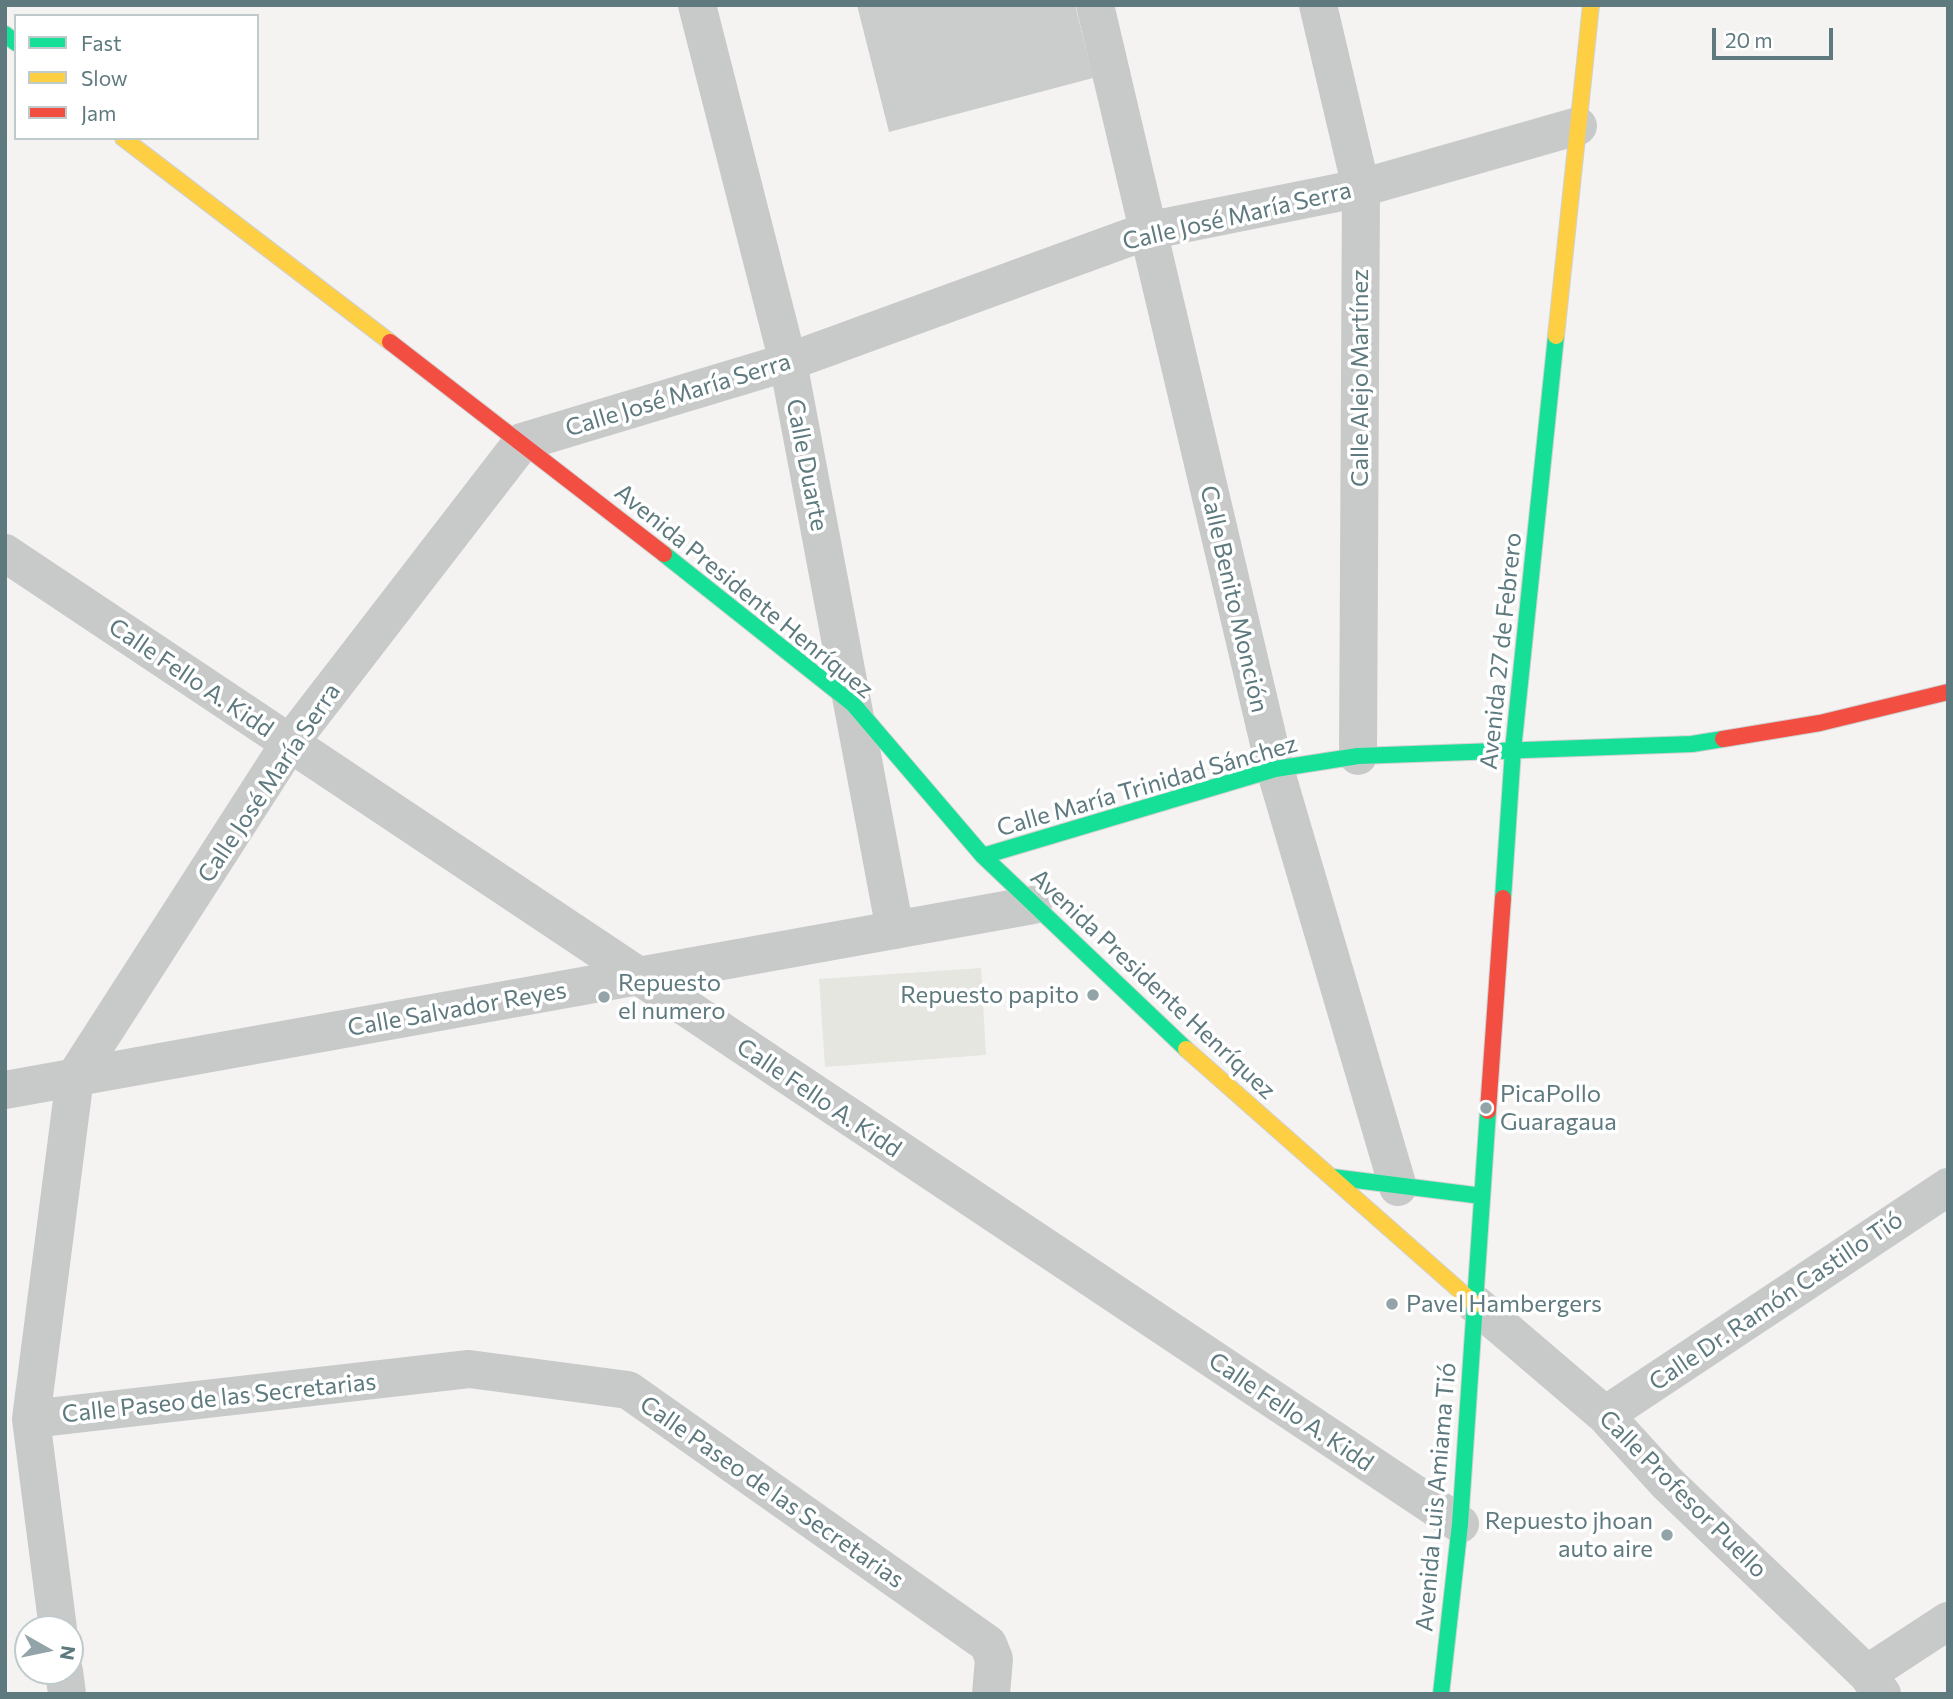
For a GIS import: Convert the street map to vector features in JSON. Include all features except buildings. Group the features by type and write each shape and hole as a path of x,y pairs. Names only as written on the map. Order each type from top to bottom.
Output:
{"main road":[{"name":"Avenida 27 de Febrero","path":"1475,1304 1513,750 1591,5"},
{"name":"Avenida Presidente Henríquez","path":"126,140 522,442 853,704 901,764 983,856 1033,905 1154,1021 1475,1304"},
{"name":"Calle María Trinidad Sánchez","path":"983,856 1275,769 1358,756 1692,744 1820,723 1948,692"},
{"path":"1332,1177 1482,1196"},
{"name":"Avenida Luis Amiama Tió","path":"1441,1694 1460,1524 1475,1304"}],"street":[{"name":"Calle Duarte","path":"696,5 788,362 895,930"},
{"name":"Calle Benito Monción","path":"1095,5 1275,769 1398,1187"},
{"name":"Calle Alejo Martínez","path":"1318,5 1361,188 1358,756"},
{"name":"Calle José María Serra","path":"75,1077 289,744 522,442 788,362 1147,231 1361,188 1578,126"},
{"name":"Calle Fello A. Kidd","path":"6,556 1460,1524"},
{"name":"Calle Salvador Reyes","path":"5,1090 1033,905"},
{"path":"56,1615 21,1362 75,1077"},
{"name":"Calle Dr. Ramón Castillo Tió","path":"1605,1415 1948,1187"},
{"name":"Calle Profesor Puello","path":"1475,1304 1605,1415 1667,1483 1874,1684"},
{"name":"Calle Paseo de las Secretarias","path":"31,1419 469,1369 628,1390 988,1644 994,1659 991,1694"},
{"path":"1874,1684 1948,1621"}],"shaded area":[{"path":"981,968 986,1055 825,1067 819,979"}],"traffic: fast":[{"path":"5,34 14,41"},
{"path":"1503,898 1513,750 1556,336"},
{"path":"664,554 853,704 983,856 1186,1049"},
{"path":"983,856 1275,769 1358,756 1692,744 1723,739"},
{"path":"1441,1694 1460,1524 1488,1111"},
{"path":"1332,1177 1482,1196"}],"traffic: slow":[{"path":"1556,336 1591,5"},
{"path":"126,140 390,342"},
{"path":"1186,1049 1475,1304"}],"traffic: jam":[{"path":"390,342 664,554"},
{"path":"1723,739 1820,723 1948,692"},
{"path":"1488,1111 1503,898"}],"place":[{"name":"Repuesto papito","path":"1093,995"},
{"name":"Repuesto el numero","path":"604,997"},
{"name":"PicaPollo Guaragaua","path":"1486,1108"},
{"name":"Pavel Hambergers","path":"1392,1304"},
{"name":"Repuesto jhoan auto aire","path":"1667,1535"}]}
